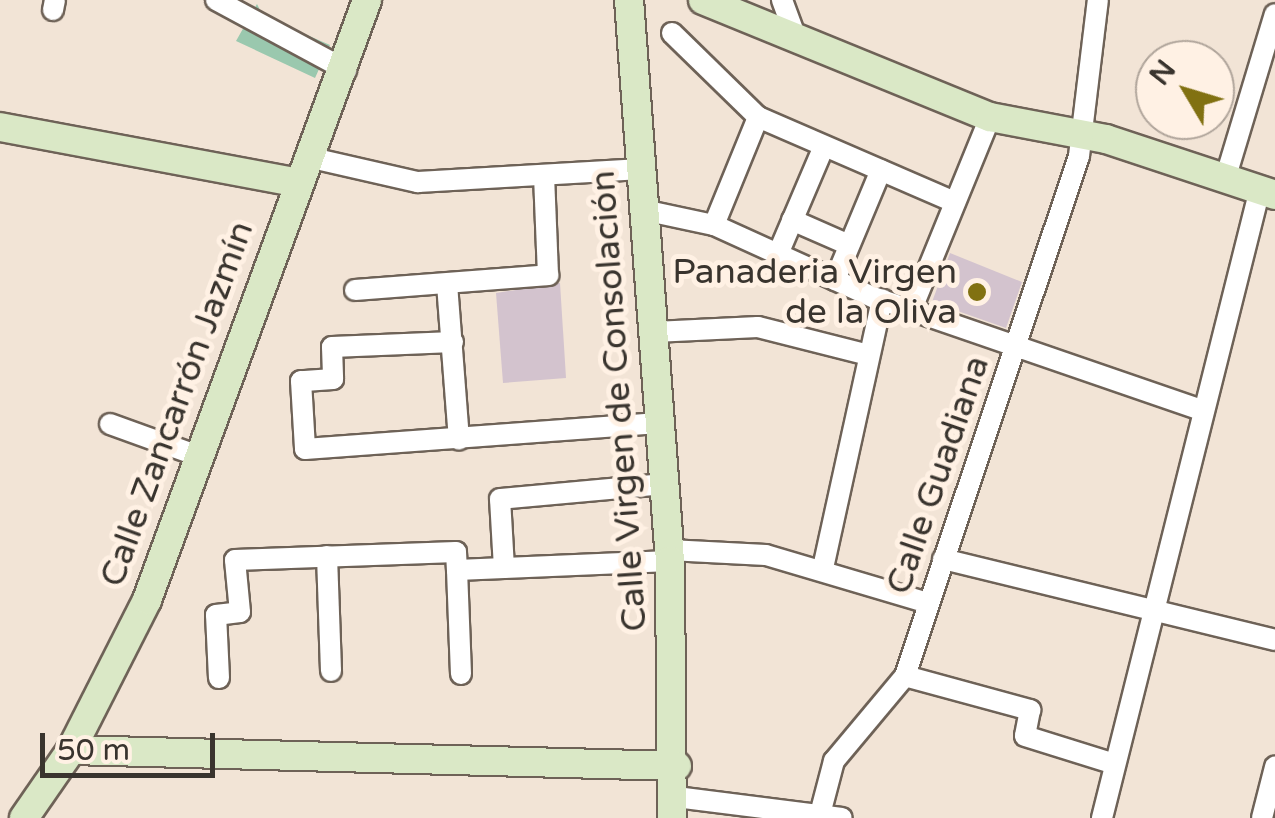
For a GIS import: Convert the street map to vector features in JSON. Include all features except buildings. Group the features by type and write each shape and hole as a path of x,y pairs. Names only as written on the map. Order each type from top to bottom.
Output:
{"street":[{"path":"216,0 346,70"},
{"name":"Calle Zancarrón Jazmín","path":"24,818 71,750 147,600 313,168 367,0"},
{"name":"Calle Virgen de Consolación","path":"629,0 662,422 678,766 676,811"},
{"path":"704,0 990,117 1078,132 1268,192 1202,410 1157,610 1102,818"},
{"path":"782,0 796,38"},
{"name":"Calle Guadiana","path":"820,816 834,760 905,676 1079,156 1078,132 1098,0"},
{"path":"1226,176 1275,14"},
{"path":"672,33 758,117 954,202"},
{"path":"714,226 758,117"},
{"path":"914,306 990,117"},
{"path":"0,127 418,182 642,169"},
{"path":"778,254 824,146"},
{"path":"835,280 881,170"},
{"path":"355,290 548,275 544,177"},
{"path":"648,211 714,226 882,299 914,306 1202,410"},
{"path":"792,220 850,245"},
{"path":"448,284 460,440"},
{"path":"823,568 865,354 882,299"},
{"path":"654,332 758,328 865,354"},
{"path":"453,342 332,347 333,379 301,381 306,448 460,440 662,422"},
{"path":"110,424 201,456"},
{"path":"504,568 500,499 665,484"},
{"path":"219,678 216,614 240,612 235,560 328,556 457,561 504,568 669,556 823,568 928,602"},
{"path":"328,556 331,671"},
{"path":"943,559 1275,640"},
{"path":"457,561 460,674"},
{"path":"905,676 1030,710 1024,736 1115,764"},
{"path":"71,750 678,766"},
{"path":"1262,818 1275,766"},
{"path":"676,811 842,818"}],"green space":[{"path":"257,4 263,16 330,45 315,78 236,41"}],"place":[{"name":"Panaderia Virgen de la Oliva","path":"977,292"}]}
